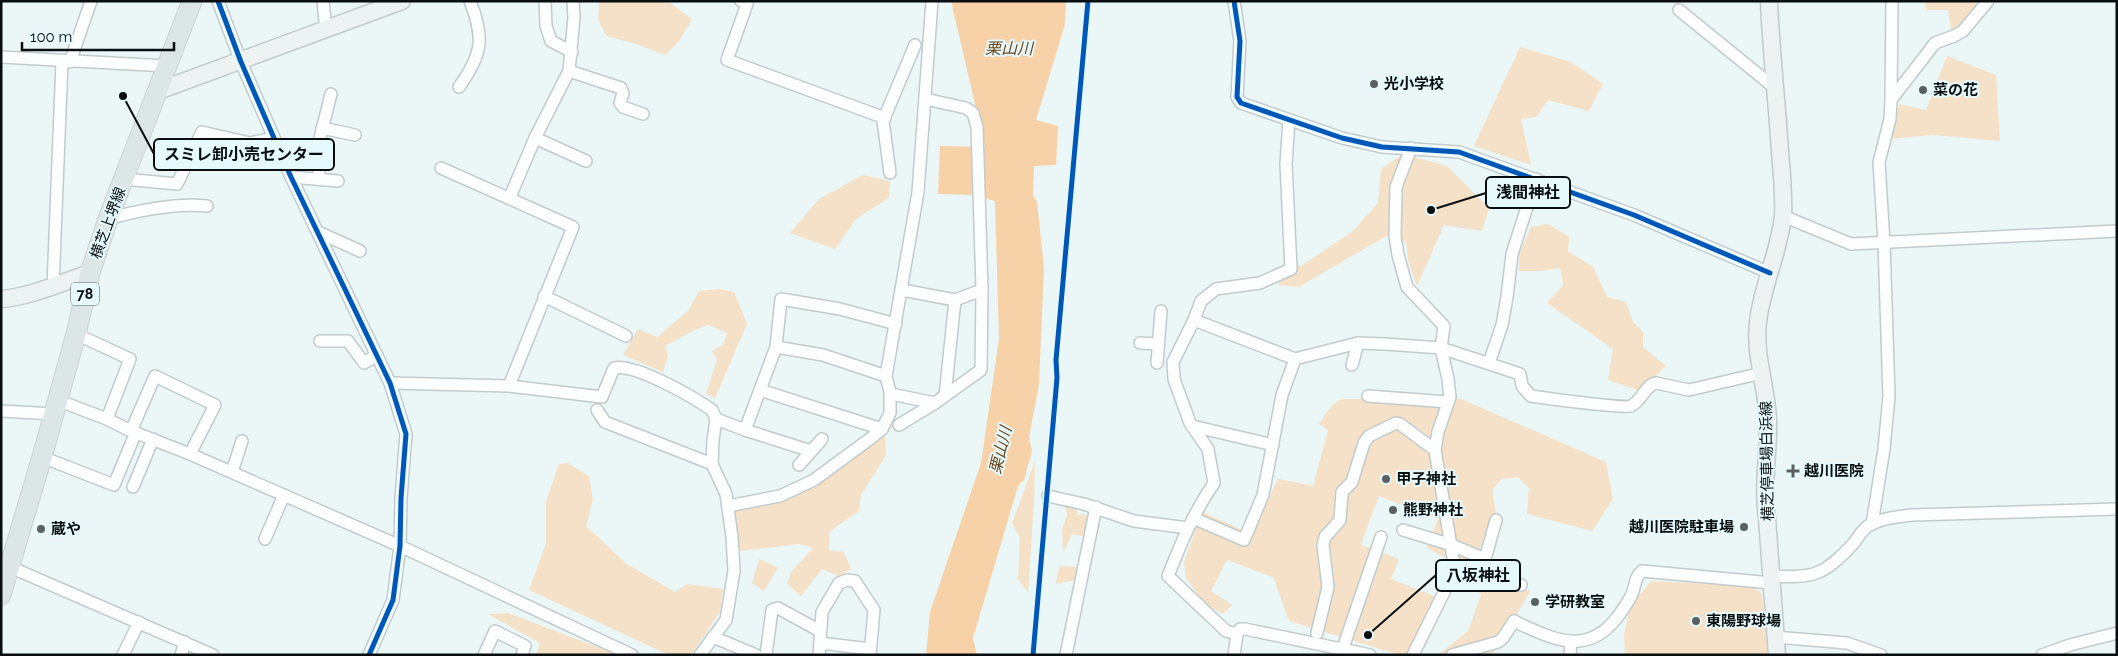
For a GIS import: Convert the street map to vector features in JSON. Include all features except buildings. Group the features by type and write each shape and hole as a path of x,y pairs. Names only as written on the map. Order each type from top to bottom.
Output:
{"main road":[{"name":"横芝上堺線","path":"1,595 56,407 90,273 108,219 192,1"},
{"path":"158,91 326,31 402,1"},
{"name":"横芝停車場白浜線","path":"1768,1 1783,194 1782,216 1770,273 1760,304 1758,325 1768,421 1764,500 1777,655"},
{"path":"1,298 9,298 53,286 90,273"}],"street":[{"path":"53,286 66,62 92,1"},
{"path":"218,1 241,62 291,177 390,383 406,434 401,498 400,546 393,600 369,655"},
{"path":"323,1 326,31"},
{"path":"459,87 476,61 480,43 479,28 470,1"},
{"path":"545,1 546,26 551,41 572,52"},
{"path":"510,198 535,138 569,71 574,17 573,1"},
{"path":"728,506 780,496 814,480 882,429 890,414 890,392 886,376 918,192 932,1"},
{"path":"1234,1 1240,42 1237,97 1241,103 1342,138 1382,147 1460,152 1634,215 1770,273"},
{"path":"1872,524 1884,450 1890,396 1879,162 1890,119 1892,1"},
{"path":"1891,100 1934,43 1963,31 1988,1"},
{"path":"745,2 727,60 885,118"},
{"path":"1679,10 1775,88"},
{"path":"890,174 883,121 915,45"},
{"path":"1,57 167,66"},
{"path":"569,71 621,88 623,93 620,103 623,107 643,114"},
{"path":"319,179 319,142 331,94"},
{"path":"899,425 935,403 981,370 982,290 977,127 973,113 966,108 924,99"},
{"path":"1238,634 1226,631 1168,576 1190,523 1214,483 1208,449 1192,426 1174,380 1173,362 1194,320 1201,301 1216,289 1260,283 1291,269 1286,164 1289,120"},
{"path":"322,128 355,136"},
{"path":"124,180 178,184 202,132 250,143 274,138"},
{"path":"535,138 586,161"},
{"path":"1411,148 1396,187 1395,236 1407,287 1444,326 1440,348 1448,379 1450,397 1438,432 1435,450 1455,570 1413,655"},
{"path":"191,156 228,164"},
{"path":"441,168 573,227 509,386"},
{"path":"291,177 338,181"},
{"path":"1489,363 1504,316 1512,254 1536,179"},
{"path":"108,219 140,210 187,204 207,206"},
{"path":"1782,216 1850,244 2117,231"},
{"path":"318,232 360,251"},
{"path":"902,290 955,300 982,290"},
{"path":"544,296 626,336"},
{"path":"745,430 776,347 781,299 840,309 896,324"},
{"path":"945,396 955,300"},
{"path":"1157,363 1161,311"},
{"path":"1194,320 1296,359 1358,343 1440,348 1520,374 1522,386 1531,396 1604,404 1623,408 1631,407 1652,384 1656,383 1689,390 1762,373"},
{"path":"76,334 130,359 107,419"},
{"path":"320,341 348,341 364,363 377,355"},
{"path":"1140,343 1158,344"},
{"path":"1352,365 1358,343"},
{"path":"776,347 823,356 886,376"},
{"path":"1048,496 1096,507 1134,521 1190,523 1244,540 1263,495 1282,396 1296,359"},
{"path":"390,383 509,386 602,396 614,368 620,367 642,372 699,401 712,410 716,419 712,464 726,494 734,570 726,620 700,655"},
{"path":"42,457 114,486 155,376 215,405 190,454"},
{"path":"760,390 882,429"},
{"path":"896,395 935,403"},
{"path":"1368,396 1448,402"},
{"path":"1,412 56,407 107,419 400,546 632,655"},
{"path":"597,410 605,422 712,464"},
{"path":"716,419 812,451"},
{"path":"1317,633 1328,587 1323,544 1325,537 1340,520 1342,492 1352,482 1364,443 1369,436 1396,423 1435,450"},
{"path":"1192,426 1273,445"},
{"path":"133,487 153,439"},
{"path":"799,465 822,439"},
{"path":"232,472 242,441"},
{"path":"265,539 284,495"},
{"path":"1066,655 1096,507"},
{"path":"1452,655 1498,642 1503,638 1514,621 1544,636 1571,642 1580,642 1597,636 1612,625 1633,594 1635,580 1642,571 1772,579 1804,577 1824,570 1866,528 1881,519 1912,515 2117,509"},
{"path":"1496,520 1485,559 1490,575 1521,585"},
{"path":"1403,530 1452,545 1485,559"},
{"path":"1343,648 1381,536"},
{"path":"10,567 213,655"},
{"path":"766,655 772,610 778,608 820,643 870,652 874,610 855,581 847,580 839,583 822,612 820,643"},
{"path":"123,655 138,622"},
{"path":"1234,655 1238,634 1240,630 1245,629 1370,655"},
{"path":"484,655 495,631 526,646 522,655"},
{"path":"2042,655 2117,632"},
{"path":"713,637 756,655"},
{"path":"1776,637 1847,643 1881,655"},
{"path":"181,655 185,642"},
{"path":"1570,655 1571,642"}],"shaded area":[{"path":"599,1 667,1 692,19 679,41 665,55 607,36 598,20"},
{"path":"1925,1 1981,1 1967,20 1952,34 1948,10 1926,10"},
{"path":"1520,47 1571,62 1603,84 1589,111 1548,100 1536,117 1521,119 1531,165 1474,146"},
{"path":"1947,56 1996,75 2000,141 1933,135 1890,139 1899,104 1926,110"},
{"path":"1403,154 1447,166 1489,208 1482,231 1444,225 1417,286 1408,261 1406,242 1388,235 1299,287 1278,285 1290,264 1301,266 1352,232 1378,203 1381,169"},
{"path":"863,175 890,181 889,198 856,219 835,249 790,233 819,199"},
{"path":"1549,224 1569,237 1568,251 1593,267 1607,297 1626,302 1633,322 1643,332 1643,347 1666,366 1640,391 1608,380 1613,349 1547,303 1563,285 1560,268 1540,271 1519,271 1519,254 1531,227"},
{"path":"719,289 734,292 747,324 715,398 706,394 717,360 712,351 723,345 727,333 708,325 665,346 668,356 663,372 623,355 638,329 657,337 688,311 699,291"},
{"path":"1341,399 1461,399 1606,462 1613,499 1592,531 1527,514 1529,488 1518,477 1502,479 1492,490 1496,513 1477,554 1530,592 1492,655 1438,655 1468,631 1481,595 1467,570 1427,548 1438,519 1379,496 1361,545 1399,559 1391,579 1434,596 1407,655 1400,655 1289,621 1273,577 1227,560 1211,591 1232,605 1223,614 1204,603 1186,578 1184,562 1202,512 1252,534 1278,479 1313,486 1328,430 1319,424 1331,406"},
{"path":"885,434 886,455 861,495 859,511 830,531 829,550 844,552 851,569 839,576 822,569 801,596 787,584 791,572 813,548 799,544 740,551 734,510 784,499"},
{"path":"1035,461 1028,593 1018,579 1020,538 1012,523"},
{"path":"568,463 589,476 593,500 586,526 627,564 675,592 687,584 723,589 720,612 691,655 669,655 529,590 546,543 546,502 559,464"},
{"path":"1074,497 1078,515 1084,514 1095,523 1088,537 1072,534 1063,553 1062,529 1067,515 1065,507 1055,503"},
{"path":"759,559 778,568 764,591 752,584"},
{"path":"1059,566 1079,567 1076,580 1056,584"},
{"name":"東陽野球場","path":"1651,581 1753,586 1762,594 1769,655 1625,655 1624,635 1630,607"},
{"path":"508,613 613,653 613,655 536,655 540,643 488,614"}],"water":[{"name":"栗山川","path":"951,1 1066,1 1065,24 1036,120 1058,126 1056,165 1034,166 1033,195 1037,202 1044,268 1039,384 1029,438 1032,451 1024,480 1018,486 973,638 977,655 926,655 930,612 981,463 999,339 995,201 975,195 938,194 940,146 985,147"}],"cycle path":[{"path":"218,1 241,62 291,177 390,383 406,434 401,498 400,546 393,600 369,655"},
{"path":"1033,655 1057,378 1056,360 1088,1"},
{"path":"1234,1 1240,41 1237,97 1241,103 1342,138 1382,147 1459,152 1634,215 1770,273"}],"place":[{"name":"光小学校","path":"1374,84"},
{"name":"菜の花","path":"1923,90"},
{"name":"スミレ卸小売センター","path":"123,96"},
{"name":"浅間神社","path":"1431,210"},
{"name":"越川医院","path":"1793,471"},
{"name":"甲子神社","path":"1386,479"},
{"name":"熊野神社","path":"1393,510"},
{"name":"越川医院駐車場","path":"1744,527"},
{"name":"蔵や","path":"41,529"},
{"name":"学研教室","path":"1535,602"},
{"name":"東陽野球場","path":"1696,621"},
{"name":"八坂神社","path":"1368,635"}]}
